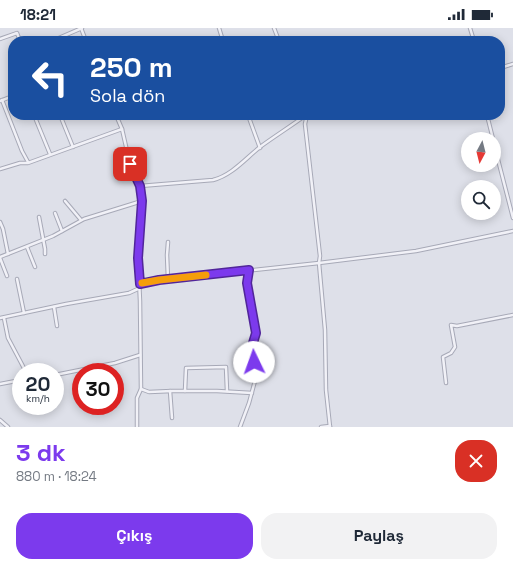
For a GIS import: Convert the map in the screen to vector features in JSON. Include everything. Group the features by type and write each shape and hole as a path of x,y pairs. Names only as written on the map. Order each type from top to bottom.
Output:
{"street":[{"path":"63,36 81,28"},
{"path":"8,36 17,33 18,36"},
{"path":"1,100 8,117"},
{"path":"9,120 28,163"},
{"path":"36,120 50,154"},
{"path":"62,120 73,147"},
{"path":"118,120 122,129 130,164 140,186 142,201 138,258 140,284 140,389 137,398 137,427"},
{"path":"250,120 260,148"},
{"path":"140,186 213,180 218,178 236,168 260,148 299,120"},
{"path":"305,120 320,256 319,263 325,330 326,390 330,426 321,427"},
{"path":"488,120 491,132"},
{"path":"0,168 20,162 28,163 122,129"},
{"path":"501,171 513,218"},
{"path":"65,201 81,220"},
{"path":"7,276 0,257 44,240 81,220 142,201"},
{"path":"55,213 62,231"},
{"path":"39,217 44,240 45,254"},
{"path":"0,222 3,229 8,254"},
{"path":"140,284 168,279 416,251 513,231"},
{"path":"168,242 168,279"},
{"path":"27,247 35,267"},
{"path":"240,427 249,403 256,377 253,343 256,333 247,283 249,270"},
{"path":"17,279 24,313"},
{"path":"21,363 8,338 2,318 129,293 140,288"},
{"path":"54,307 57,326"},
{"path":"446,382 443,357 451,353 455,347 451,325 458,326 513,315"},
{"path":"64,373 140,355"},
{"path":"186,391 186,368 226,367 227,391"},
{"path":"0,384 12,382"},
{"path":"140,389 149,392 252,392"},
{"path":"170,391 172,418"},
{"path":"0,420 8,427"}],"slow traffic":[{"path":"142,283 206,275"}],"route":[{"path":"130,164 140,186 142,201 138,258 140,284 159,280 249,270 247,283 256,333 253,343 254,362"}]}
